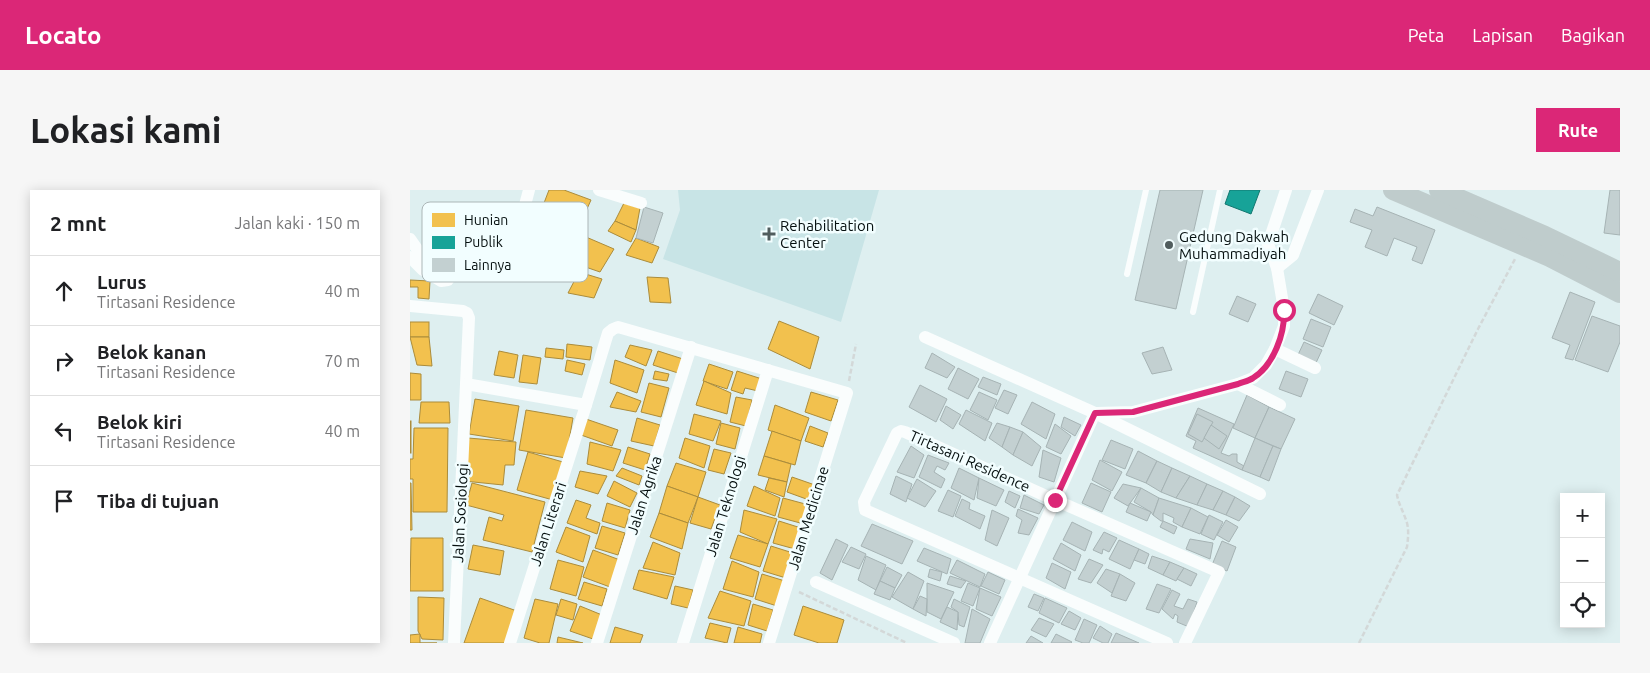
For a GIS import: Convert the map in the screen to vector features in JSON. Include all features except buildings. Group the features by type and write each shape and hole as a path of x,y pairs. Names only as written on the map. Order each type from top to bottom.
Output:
{"main road":[{"path":"1393,190 1522,245 1620,292"},
{"path":"1439,190 1545,236 1620,272"}],"street":[{"path":"599,190 641,203"},
{"path":"1095,413 1133,412 1238,384 1253,378 1266,366 1276,349 1285,319 1277,268 1270,240 1286,190"},
{"path":"1277,268 1295,250 1318,190"},
{"path":"410,239 422,254"},
{"path":"410,257 422,269"},
{"name":"Jalan Sosiologi","path":"410,306 463,310 467,313 468,318 454,643"},
{"name":"Jalan Literari","path":"510,643 608,333 618,327 625,328 691,348"},
{"path":"925,336 1095,413 1260,494"},
{"path":"691,348 847,393"},
{"name":"Jalan Agrika","path":"597,643 691,348"},
{"path":"1276,349 1315,368"},
{"name":"Jalan Teknologi","path":"683,643 768,370"},
{"path":"466,384 586,405"},
{"path":"1238,384 1280,405"},
{"name":"Jalan Medicinae","path":"769,643 847,393"},
{"path":"990,643 1095,413"},
{"name":"Tirtasani Residence","path":"1167,643 869,512 864,507 864,502 897,434 901,431 905,432 1220,572 1185,643"},
{"path":"816,582 954,643"}],"lane":[{"path":"1127,274 1146,190"},
{"path":"1193,312 1220,190"}],"path":[{"path":"1359,643 1407,547 1409,536 1407,523 1398,496 1478,328 1522,245"},
{"path":"847,393 856,344"},
{"path":"787,586 907,643"}],"shaded area":[{"name":"Rehabilitation Center","path":"678,190 879,190 841,322 663,259 680,210"}],"place":[{"name":"Rehabilitation Center","path":"769,234"},
{"name":"Gedung Dakwah Muhammadiyah","path":"1169,245"}],"route":[{"path":"1055,500 1095,413 1133,412 1238,384 1253,378 1266,366 1276,349 1284,326 1284,310"}]}
